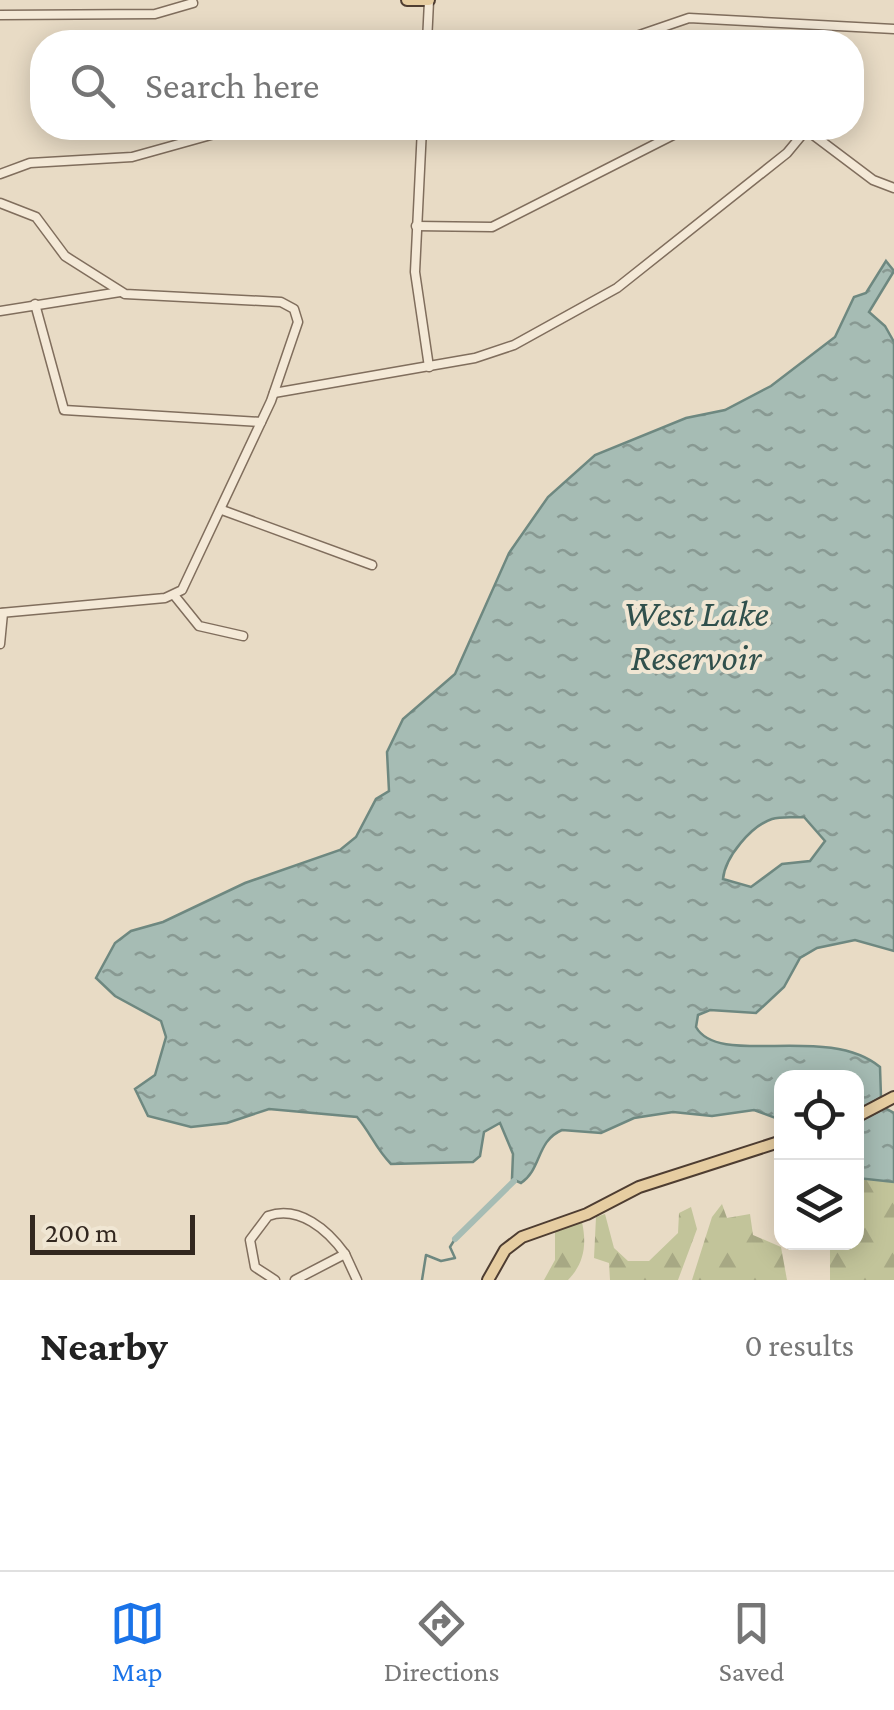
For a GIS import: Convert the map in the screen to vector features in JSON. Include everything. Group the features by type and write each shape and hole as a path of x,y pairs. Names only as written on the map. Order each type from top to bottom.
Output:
{"main road":[{"path":"407,0 429,0"},
{"path":"864,1113 894,1097"},
{"path":"488,1280 505,1250 522,1237 587,1214 639,1187 774,1145"}],"street":[{"path":"428,30 429,0"},
{"path":"0,15 161,13 192,3"},
{"path":"654,30 690,18 894,29"},
{"path":"0,174 30,163 125,159 193,140"},
{"path":"421,140 416,284 429,367"},
{"path":"416,226 492,228 664,140"},
{"path":"274,393 429,367 502,350 617,288 788,154 798,140"},
{"path":"821,140 891,188"},
{"path":"0,203 36,216 65,256 120,292 132,296 288,305 296,312 297,329 274,393 192,576 174,596 2,613 0,644"},
{"path":"0,311 120,292"},
{"path":"34,304 64,410 261,422"},
{"path":"222,510 372,565"},
{"path":"174,596 200,626 243,636"},
{"path":"275,1280 255,1267 249,1249 260,1222 275,1214 312,1222 346,1254 357,1280"},
{"path":"295,1280 346,1254"}],"green space":[{"path":"864,1179 894,1182 894,1280 830,1280 830,1250 864,1250"},
{"path":"722,1204 727,1218 750,1214 753,1235 774,1244 774,1250 782,1250 787,1280 692,1280 712,1217"},
{"path":"691,1207 697,1229 678,1280 610,1280 609,1263 594,1258 596,1217 605,1214 614,1248 628,1261 649,1261 678,1233 679,1213"},
{"path":"582,1222 584,1246 578,1267 568,1280 544,1280 555,1260 555,1232"}],"water":[{"name":"West Lake Reservoir","path":"886,261 894,271 869,312 885,326 894,342 894,951 855,940 817,948 800,958 784,987 756,1013 710,1010 698,1015 696,1027 708,1039 727,1044 832,1048 858,1054 880,1067 881,1097 864,1108 864,1070 774,1070 774,1117 754,1110 712,1116 673,1112 634,1118 601,1133 562,1130 548,1141 533,1170 521,1183 512,1179 513,1154 500,1123 484,1132 480,1156 473,1162 391,1164 357,1117 269,1109 227,1123 191,1127 148,1116 135,1089 155,1075 166,1037 161,1021 115,996 96,978 115,943 131,931 163,922 245,883 340,850 356,837 376,799 389,791 387,752 403,719 455,674 509,553 548,497 595,455 686,418 725,410 771,386 835,337 854,297 866,293","holes":["804,817 825,841 810,861 782,864 751,887 723,879 740,843 772,819"]},
{"path":"885,1108 894,1113 894,1182 864,1179 864,1119"}],"waterway":[{"path":"455,1239 514,1181"},
{"path":"422,1280 426,1255 441,1261 455,1258 450,1247 455,1239"}]}
